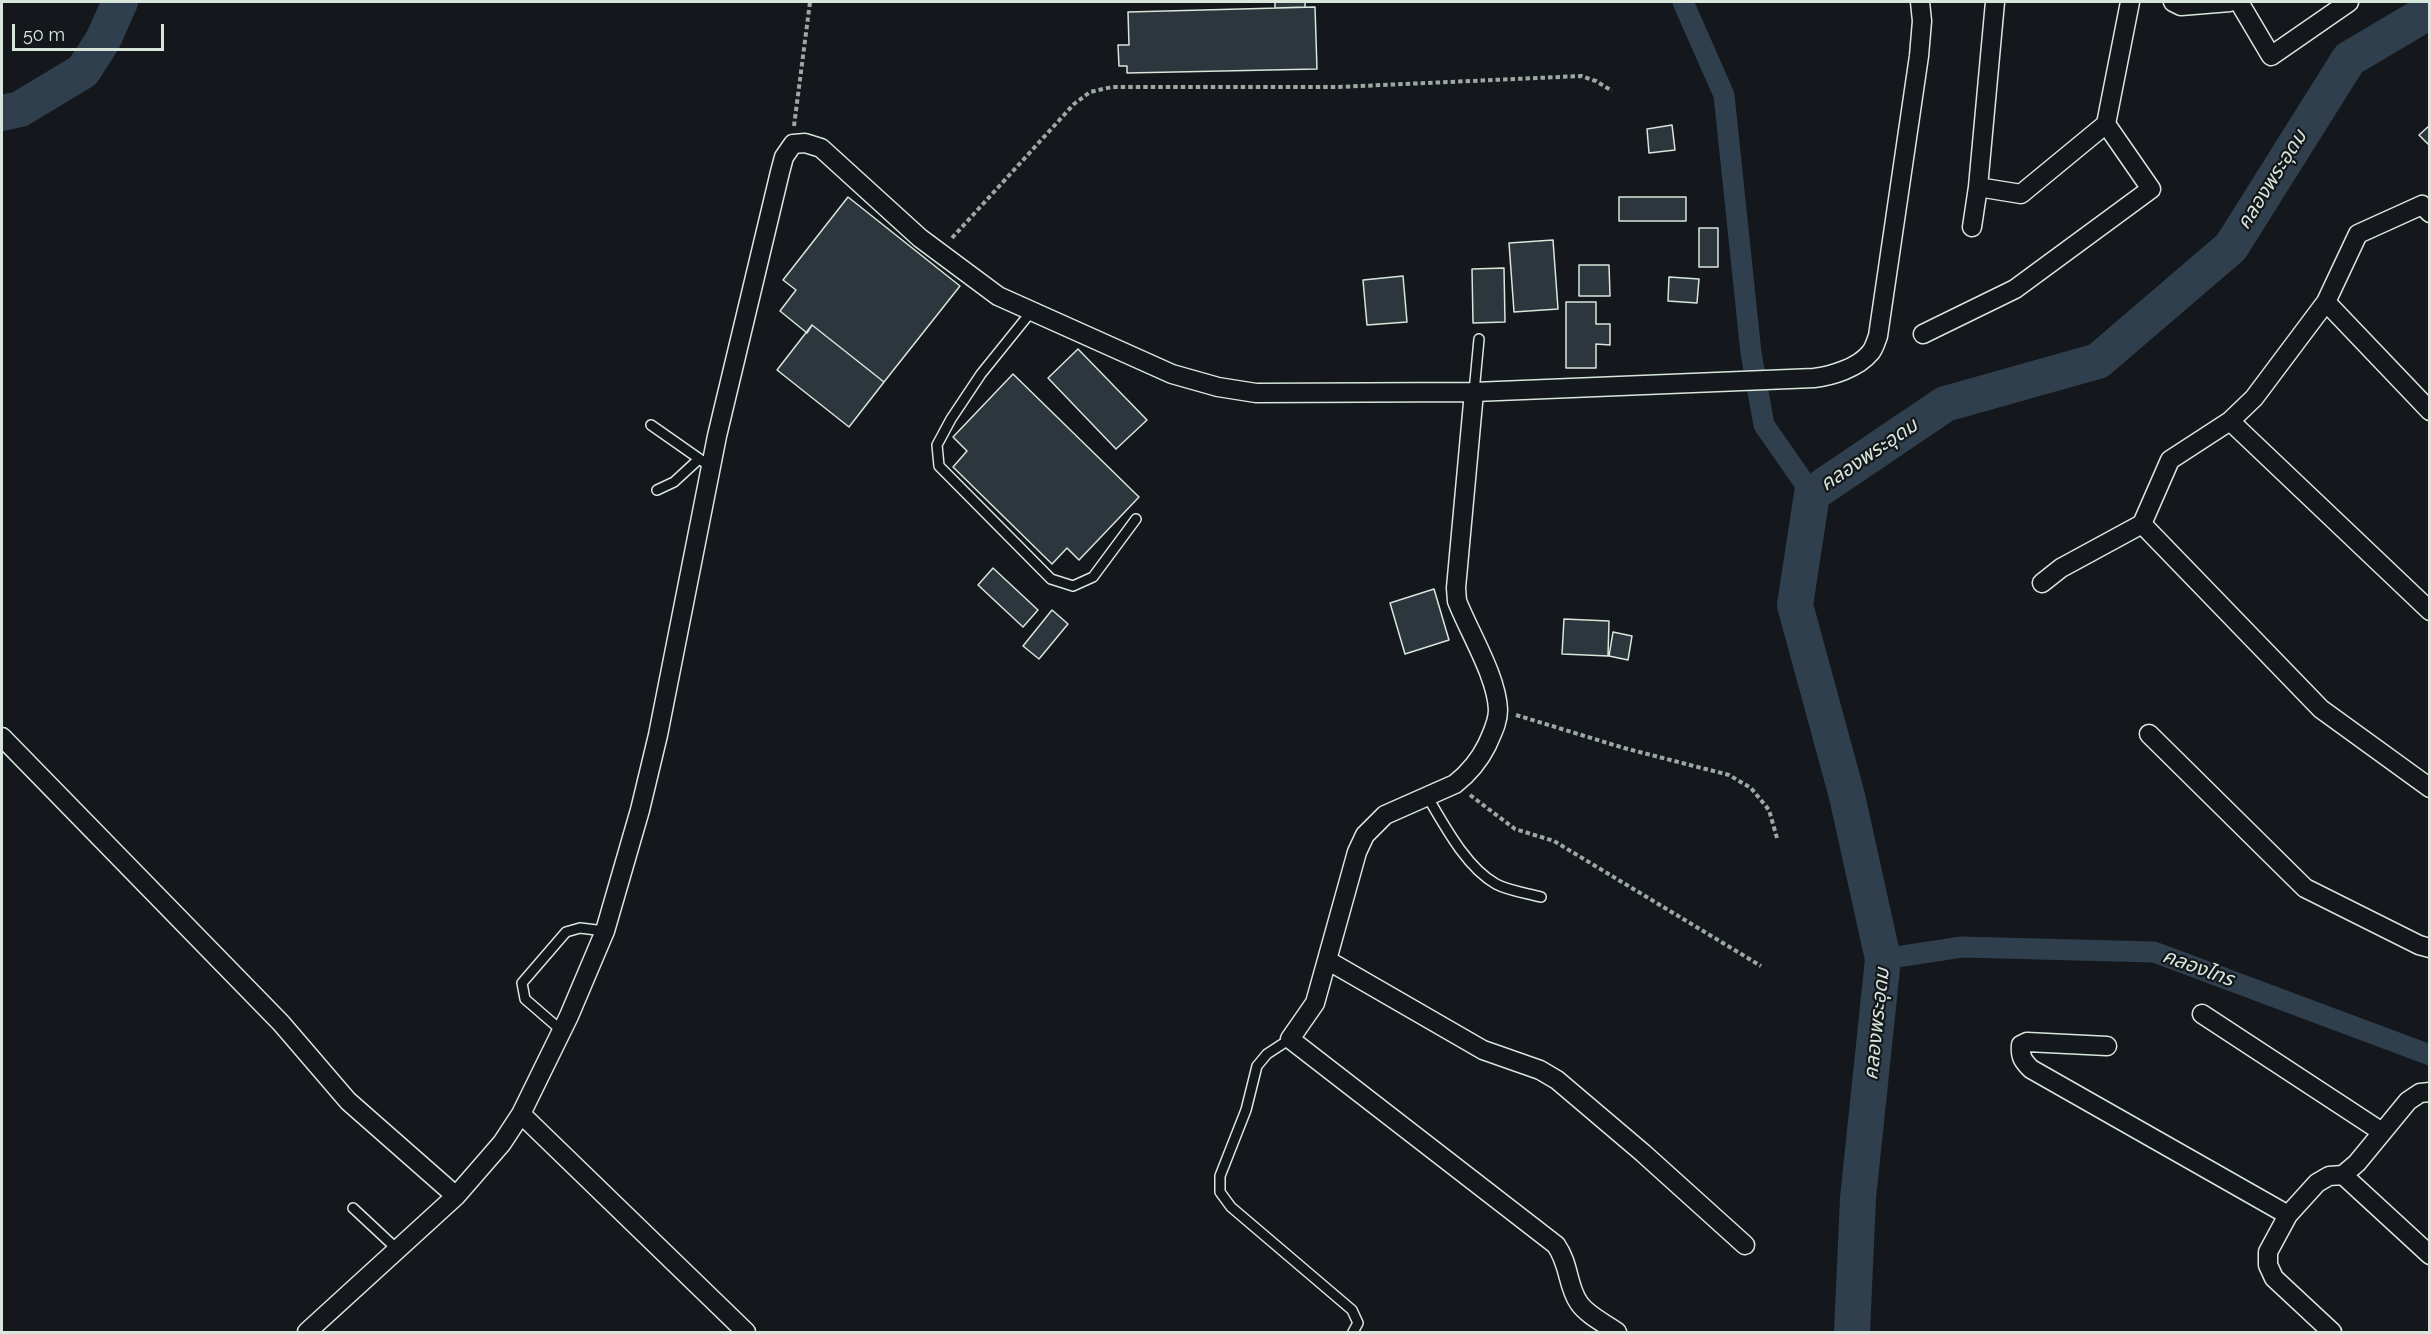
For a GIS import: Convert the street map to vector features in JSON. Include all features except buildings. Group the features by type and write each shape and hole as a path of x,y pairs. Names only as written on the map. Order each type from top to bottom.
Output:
{"street":[{"path":"307,1332 456,1196 502,1143 521,1114 562,1031 605,931 640,810 658,735 705,463 784,157 792,144 805,143 821,148 939,252 998,296 1172,374 1218,387 1256,393 1474,392 1830,376 1870,354 1878,336 1919,56 1922,21 1920,2"},
{"path":"1972,227 1978,187 1995,2"},
{"path":"1978,187 2021,194 2106,124 2130,2"},
{"path":"2173,2 2181,6 2230,2"},
{"path":"2239,2 2271,56 2349,2"},
{"path":"1923,334 2015,289 2151,189 2106,124"},
{"path":"2042,584 2061,568 2142,524 2170,460 2230,421 2254,398 2326,302 2358,234 2422,205 2430,213"},
{"path":"2326,302 2430,411"},
{"path":"1474,392 1456,588 1457,601 1494,689 1498,709 1495,728 1480,759 1455,784 1385,815 1365,835 1358,852 1315,1003 1290,1039 1556,1245 1567,1267 1573,1291 1580,1305 1617,1332"},
{"path":"2230,421 2430,610"},
{"path":"2142,524 2321,709 2430,788"},
{"path":"2149,734 2305,888 2419,945 2430,948"},
{"path":"2,736 281,1023 348,1101 456,1196"},
{"path":"1327,960 1483,1050 1540,1070 1557,1080 1643,1153 1745,1245"},
{"path":"2202,1014 2382,1132"},
{"path":"2107,1046 2028,1042 2021,1046 2020,1054 2022,1061 2031,1069 2288,1215"},
{"path":"2332,1332 2274,1278 2268,1265 2268,1252 2288,1215 2317,1183 2329,1176 2343,1175 2357,1163 2408,1101 2420,1093 2430,1092"},
{"path":"521,1114 746,1332"},
{"path":"2343,1175 2430,1255"}],"lane":[{"path":"1031,312 981,374 951,419 937,445 939,466 1051,579 1073,586 1093,577 1136,519"},
{"path":"1474,392 1479,339"},
{"path":"651,425 705,463 657,490"},
{"path":"1427,796 1453,839 1480,872 1497,884 1541,897"},
{"path":"562,1031 525,999 522,983 566,932 580,928 605,931"},
{"path":"1290,1039 1267,1054 1257,1066 1246,1110 1220,1176 1220,1192 1231,1206 1352,1310 1358,1323 1353,1332"},
{"path":"353,1208 398,1250"}],"path":[{"path":"792,144 810,2"},
{"path":"939,252 1074,104 1090,92 1112,87 1338,87 1581,76 1596,81 1612,91"},
{"path":"1498,709 1624,748 1729,775 1751,788 1769,810 1777,838"},
{"path":"1455,784 1515,828 1554,840 1761,966"}],"waterway":[{"path":"2,113 20,109 83,71 103,40 120,2"},
{"path":"1683,2 1724,95 1751,353 1764,425 1812,494"},
{"name":"คลองพระอุดม","path":"1852,1332 1858,1198 1883,959 1847,796 1795,605 1812,494 1945,404 2098,361 2231,247 2349,59 2430,11"},
{"name":"คลองไทร","path":"1883,959 1962,947 2154,952 2430,1055"}]}
